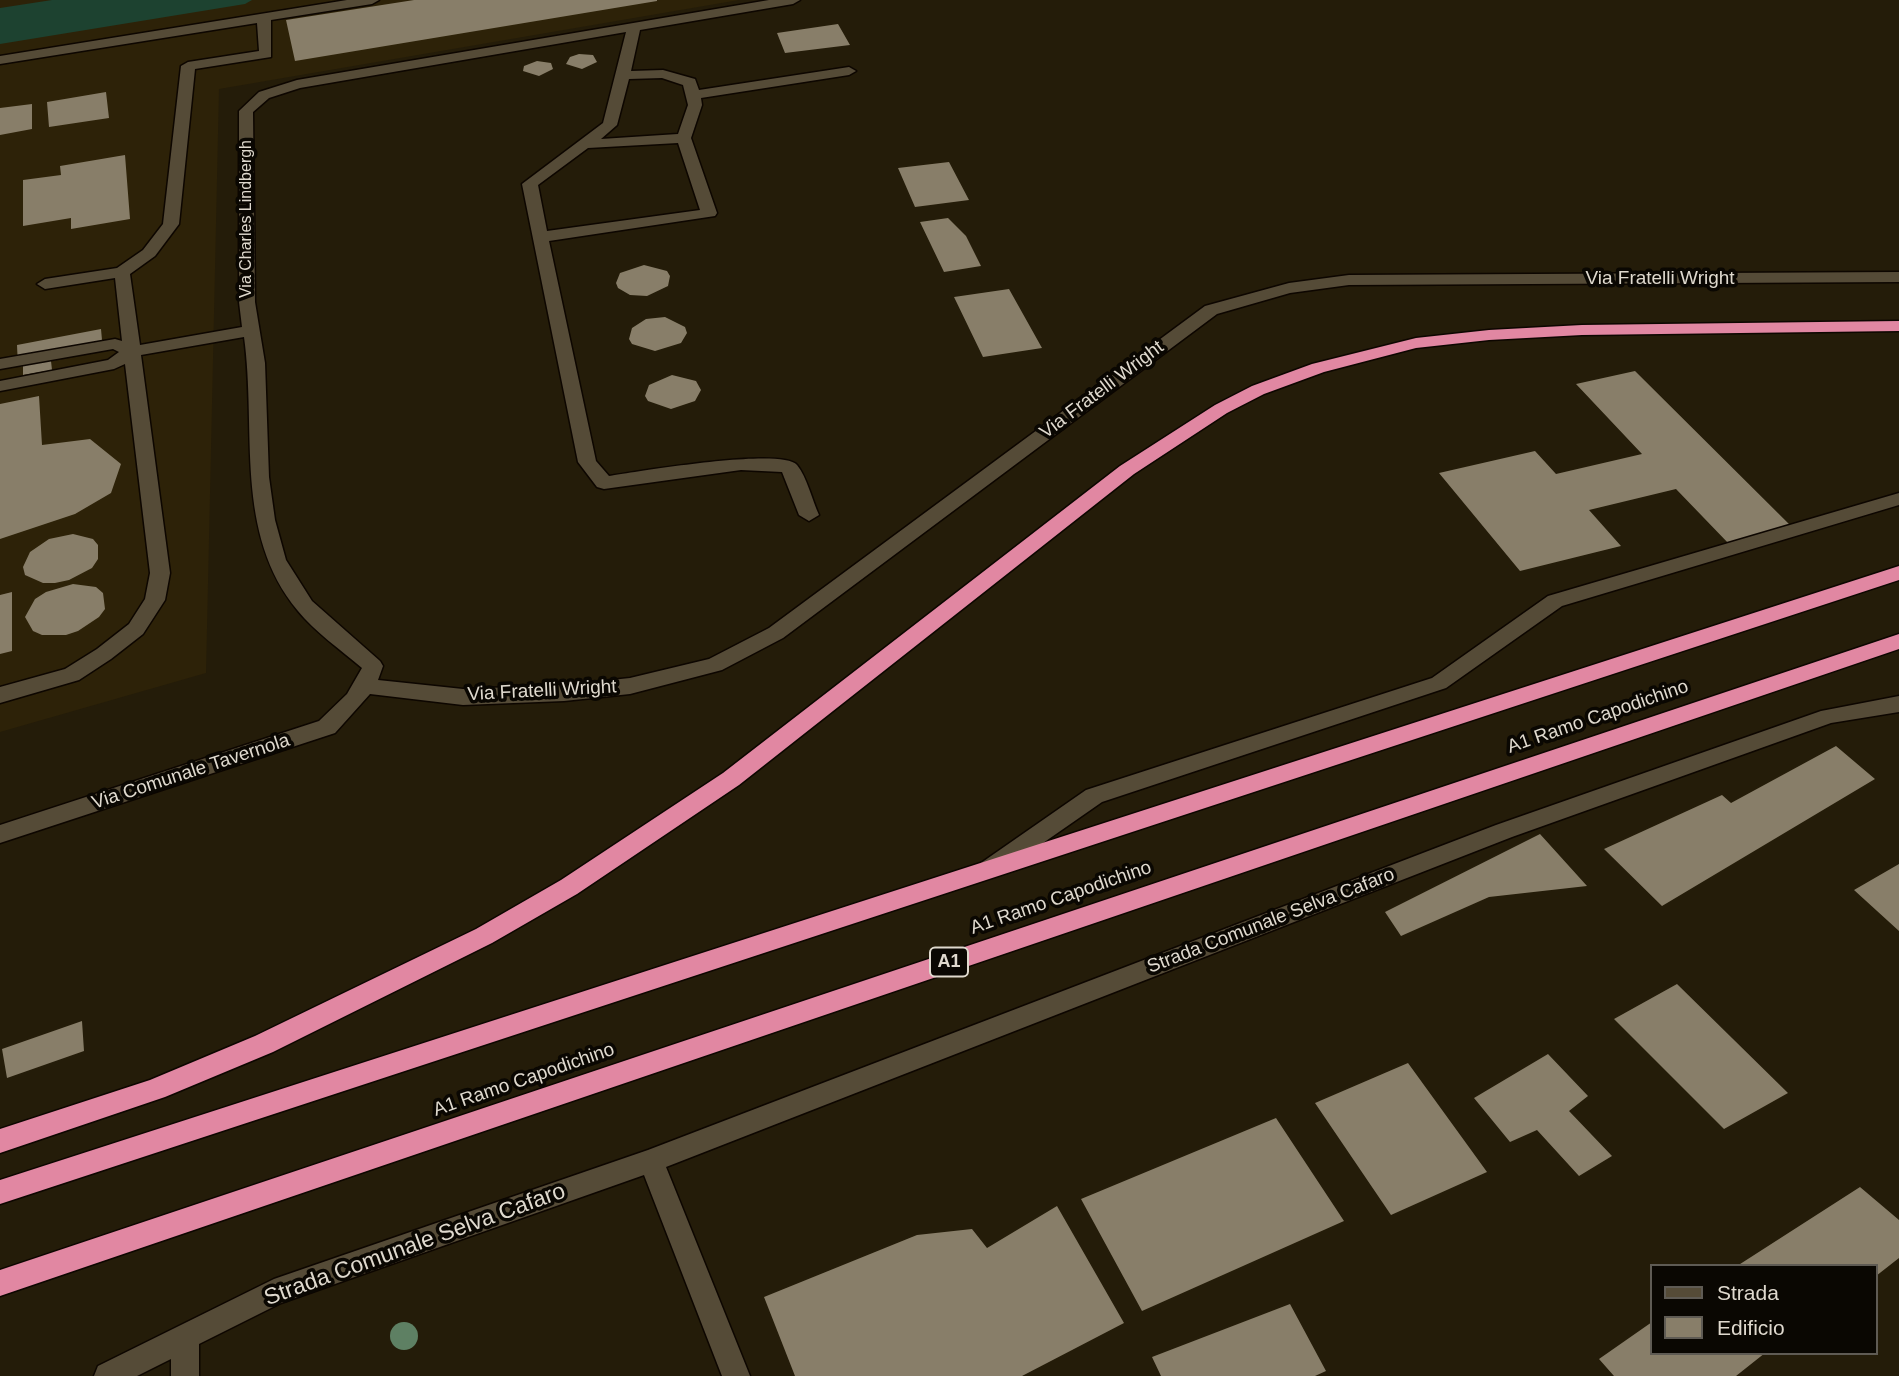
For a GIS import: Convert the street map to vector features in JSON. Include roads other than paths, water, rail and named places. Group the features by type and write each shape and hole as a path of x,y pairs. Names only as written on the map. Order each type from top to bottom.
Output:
{"highway":[{"path":"0,1141 156,1088 264,1044 484,936 569,887 741,771 1127,470 1221,409 1258,390 1318,368 1416,343 1489,335 1582,330 1899,326"},
{"path":"0,1192 1899,573"},
{"name":"A1 Ramo Capodichino","path":"0,1283 1899,641"}],"street":[{"path":"0,60 372,0"},
{"name":"Via Charles Lindbergh","path":"367,686 373,666 305,606 276,560 265,520 260,477 256,363 247,302 246,111 264,95 297,84 793,0"},
{"path":"45,284 122,272 149,253 171,224 188,66 266,54 264,17"},
{"path":"634,27 610,125 530,184 587,462 604,483 741,464 789,467 809,515"},
{"path":"693,95 849,71"},
{"path":"540,237 709,213 684,138 695,105 690,82 663,74 622,75"},
{"path":"584,144 684,138"},
{"path":"0,695 72,675 136,629 155,600 160,573 122,272"},
{"name":"Via Fratelli Wright","path":"367,686 463,696 564,693 630,686 715,665 776,633 813,607 1211,310 1277,291 1349,280 1899,277"},
{"path":"0,386 114,364 132,351 251,331"},
{"path":"0,365 115,344 132,351"},
{"path":"988,870 1094,796 1439,683 1555,601 1899,499"},
{"name":"Via Comunale Tavernola","path":"0,834 327,727 352,705 367,686"},
{"name":"Strada Comunale Selva Cafaro","path":"108,1376 274,1292 651,1161 1504,831 1829,716 1899,704"},
{"path":"651,1161 736,1376"},
{"path":"185,1337 186,1376"}]}
